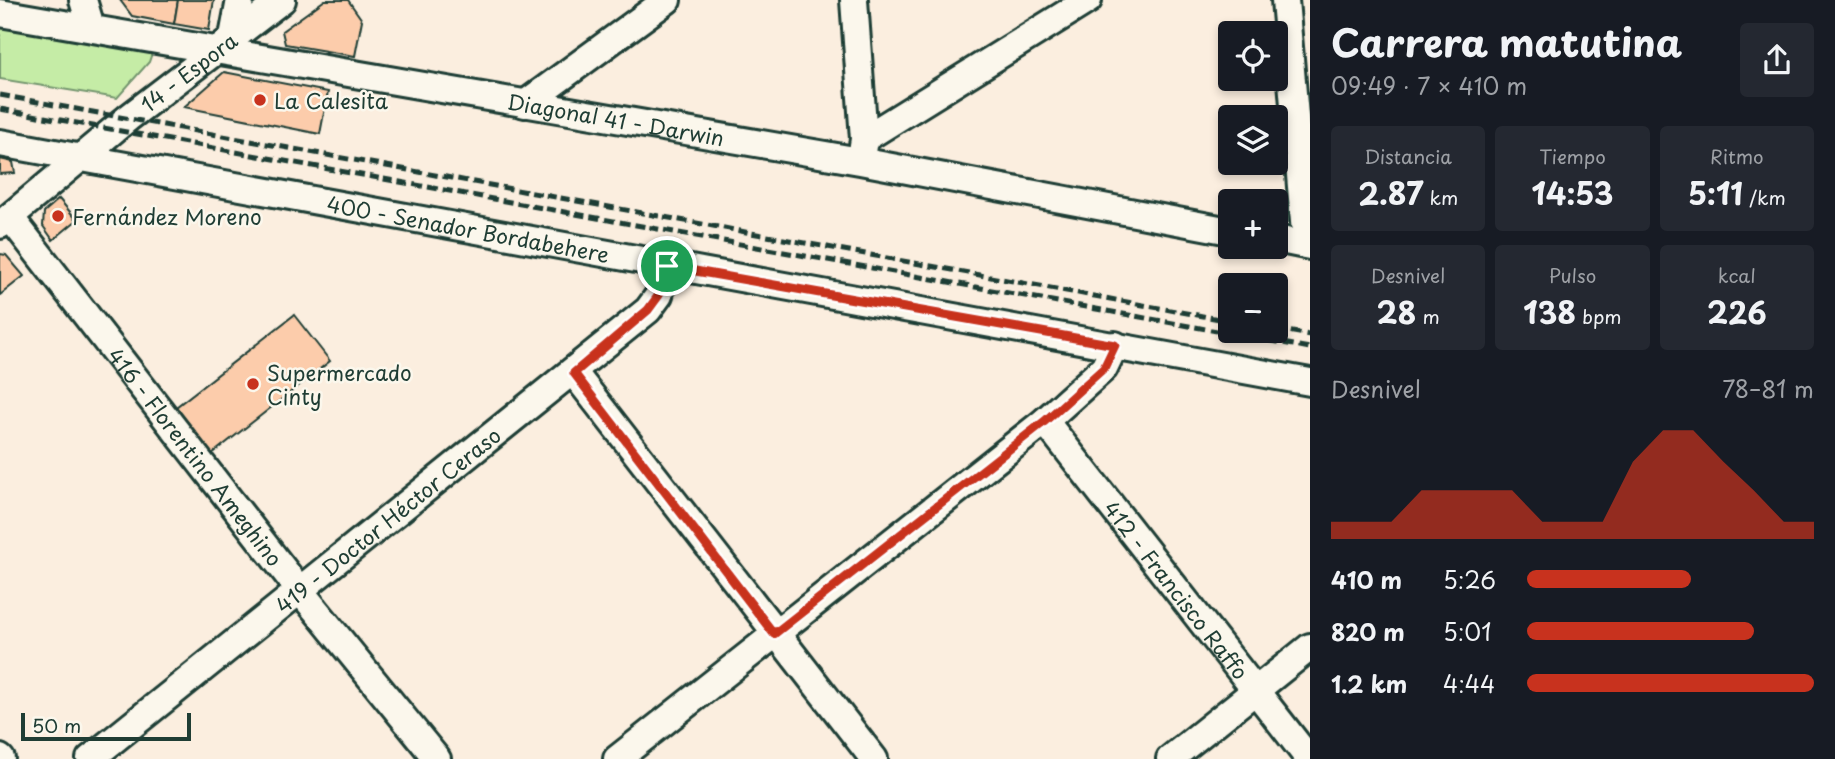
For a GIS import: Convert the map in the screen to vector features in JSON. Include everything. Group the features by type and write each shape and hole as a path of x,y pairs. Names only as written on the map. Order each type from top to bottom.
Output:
{"street":[{"path":"83,0 91,27"},
{"path":"225,44 240,0"},
{"name":"14 - Espora","path":"5,221 128,118 282,0"},
{"path":"525,104 667,0"},
{"path":"854,0 862,150"},
{"path":"862,150 1088,0"},
{"path":"1285,0 1300,188 1308,234 1288,237"},
{"name":"Diagonal 41 - Darwin","path":"0,13 225,44 525,104 862,150 1218,228"},
{"name":"400 - Senador Bordabehere","path":"0,143 1310,382"},
{"name":"416 - Florentino Ameghino","path":"5,221 438,759"},
{"name":"419 - Doctor Héctor Ceraso","path":"90,759 574,373 648,310 659,295 667,266"},
{"path":"617,759 1045,421 1104,368 1115,345"},
{"path":"574,373 774,634 874,759"},
{"name":"412 - Francisco Raffo","path":"1045,421 1309,759"},
{"path":"1170,759 1310,647"}],"green space":[{"path":"0,26 152,53 149,62 117,98 0,79"}],"building":[{"path":"120,0 178,0 174,24 132,16"},
{"path":"178,0 214,0 209,30 174,24"},
{"path":"325,0 348,0 362,20 355,56 285,44 282,31"},
{"name":"La Calesita","path":"224,72 328,92 320,134 184,107"},
{"path":"0,159 13,162 15,173 0,174"},
{"name":"Fernández Moreno","path":"59,199 77,220 53,240 43,226 44,212"},
{"path":"0,254 6,255 24,276 0,295"},
{"name":"Supermercado Cinty","path":"294,315 330,361 212,454 176,407"}],"railway":[{"path":"0,95 1218,319"},
{"path":"0,109 1310,348"},
{"path":"1288,331 1310,335"}],"place":[{"name":"La Calesita","path":"260,100"},
{"name":"Fernández Moreno","path":"58,216"},
{"name":"Supermercado Cinty","path":"253,384"}],"route":[{"path":"667,266 1115,345 1112,358 1104,368 1045,421 774,634 574,373 648,310 659,295 667,266"}]}
